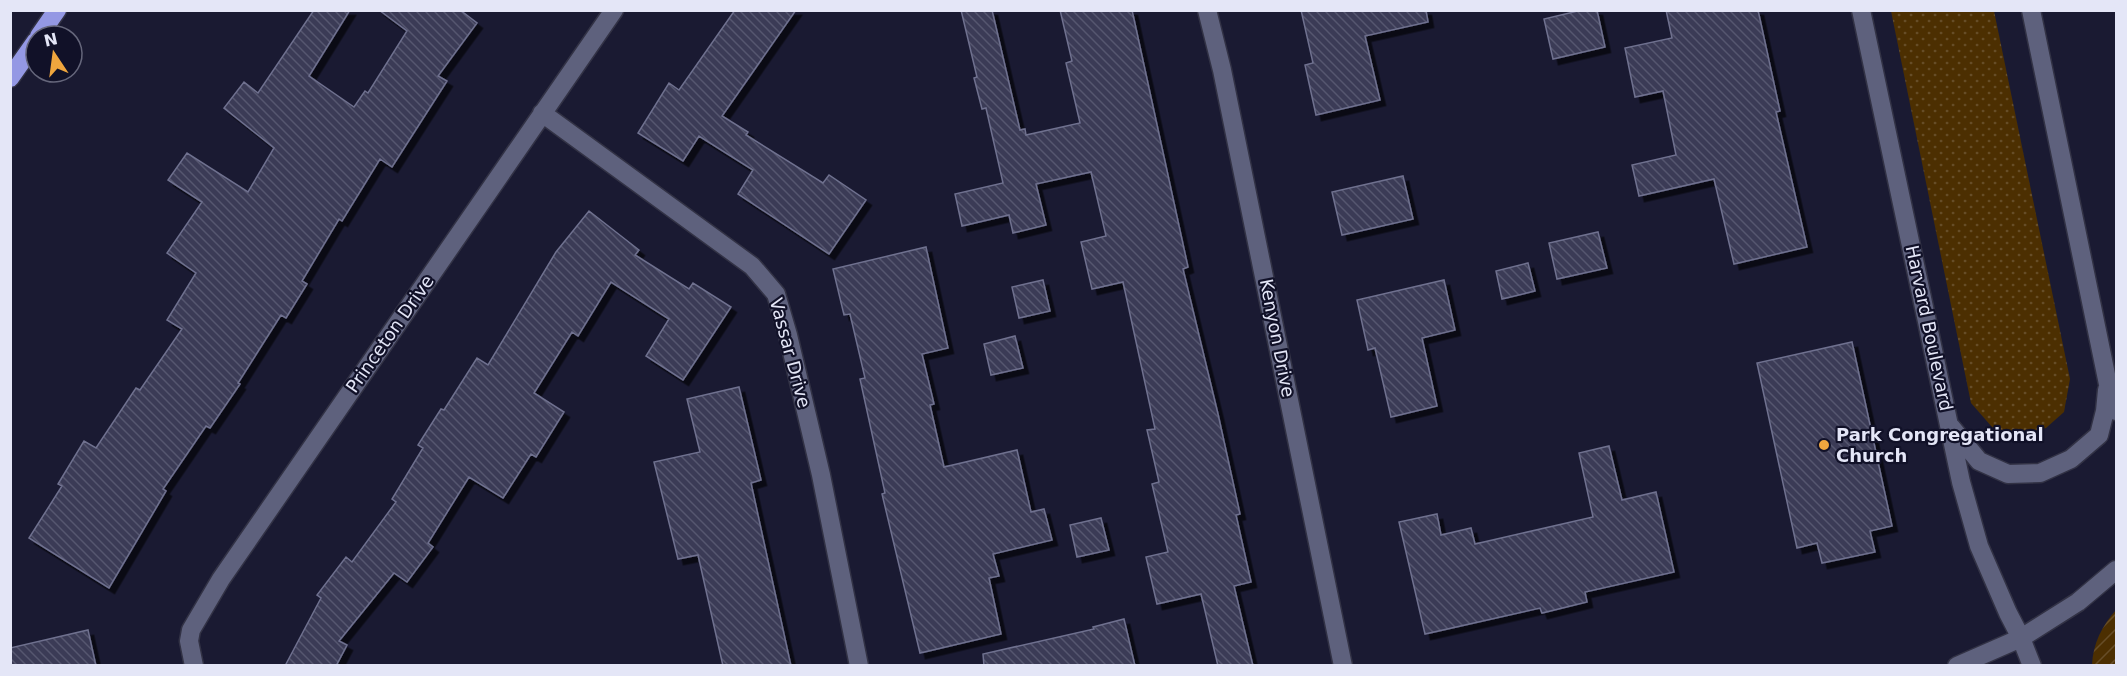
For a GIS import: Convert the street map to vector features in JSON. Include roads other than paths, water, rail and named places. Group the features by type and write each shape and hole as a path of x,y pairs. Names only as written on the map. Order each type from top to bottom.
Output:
{"highway":[{"path":"47,24 57,10"},
{"path":"10,78 24,58"}],"street":[{"name":"Princeton Drive","path":"194,666 189,641 191,630 221,579 614,10"},
{"name":"Kenyon Drive","path":"1208,10 1343,666"},
{"name":"Harvard Boulevard","path":"1861,10 1961,482 1979,546 2032,666"},
{"path":"2031,10 2108,382 2116,411"},
{"name":"Vassar Drive","path":"542,113 753,266 776,294 821,475 859,666"},
{"path":"1950,426 1979,461 2008,474 2040,473 2071,459 2099,435 2105,411 2108,382"},
{"path":"1958,666 2021,638 2078,602 2116,570"}],"place":[{"name":"Park Congregational Church","path":"1824,445"}]}
